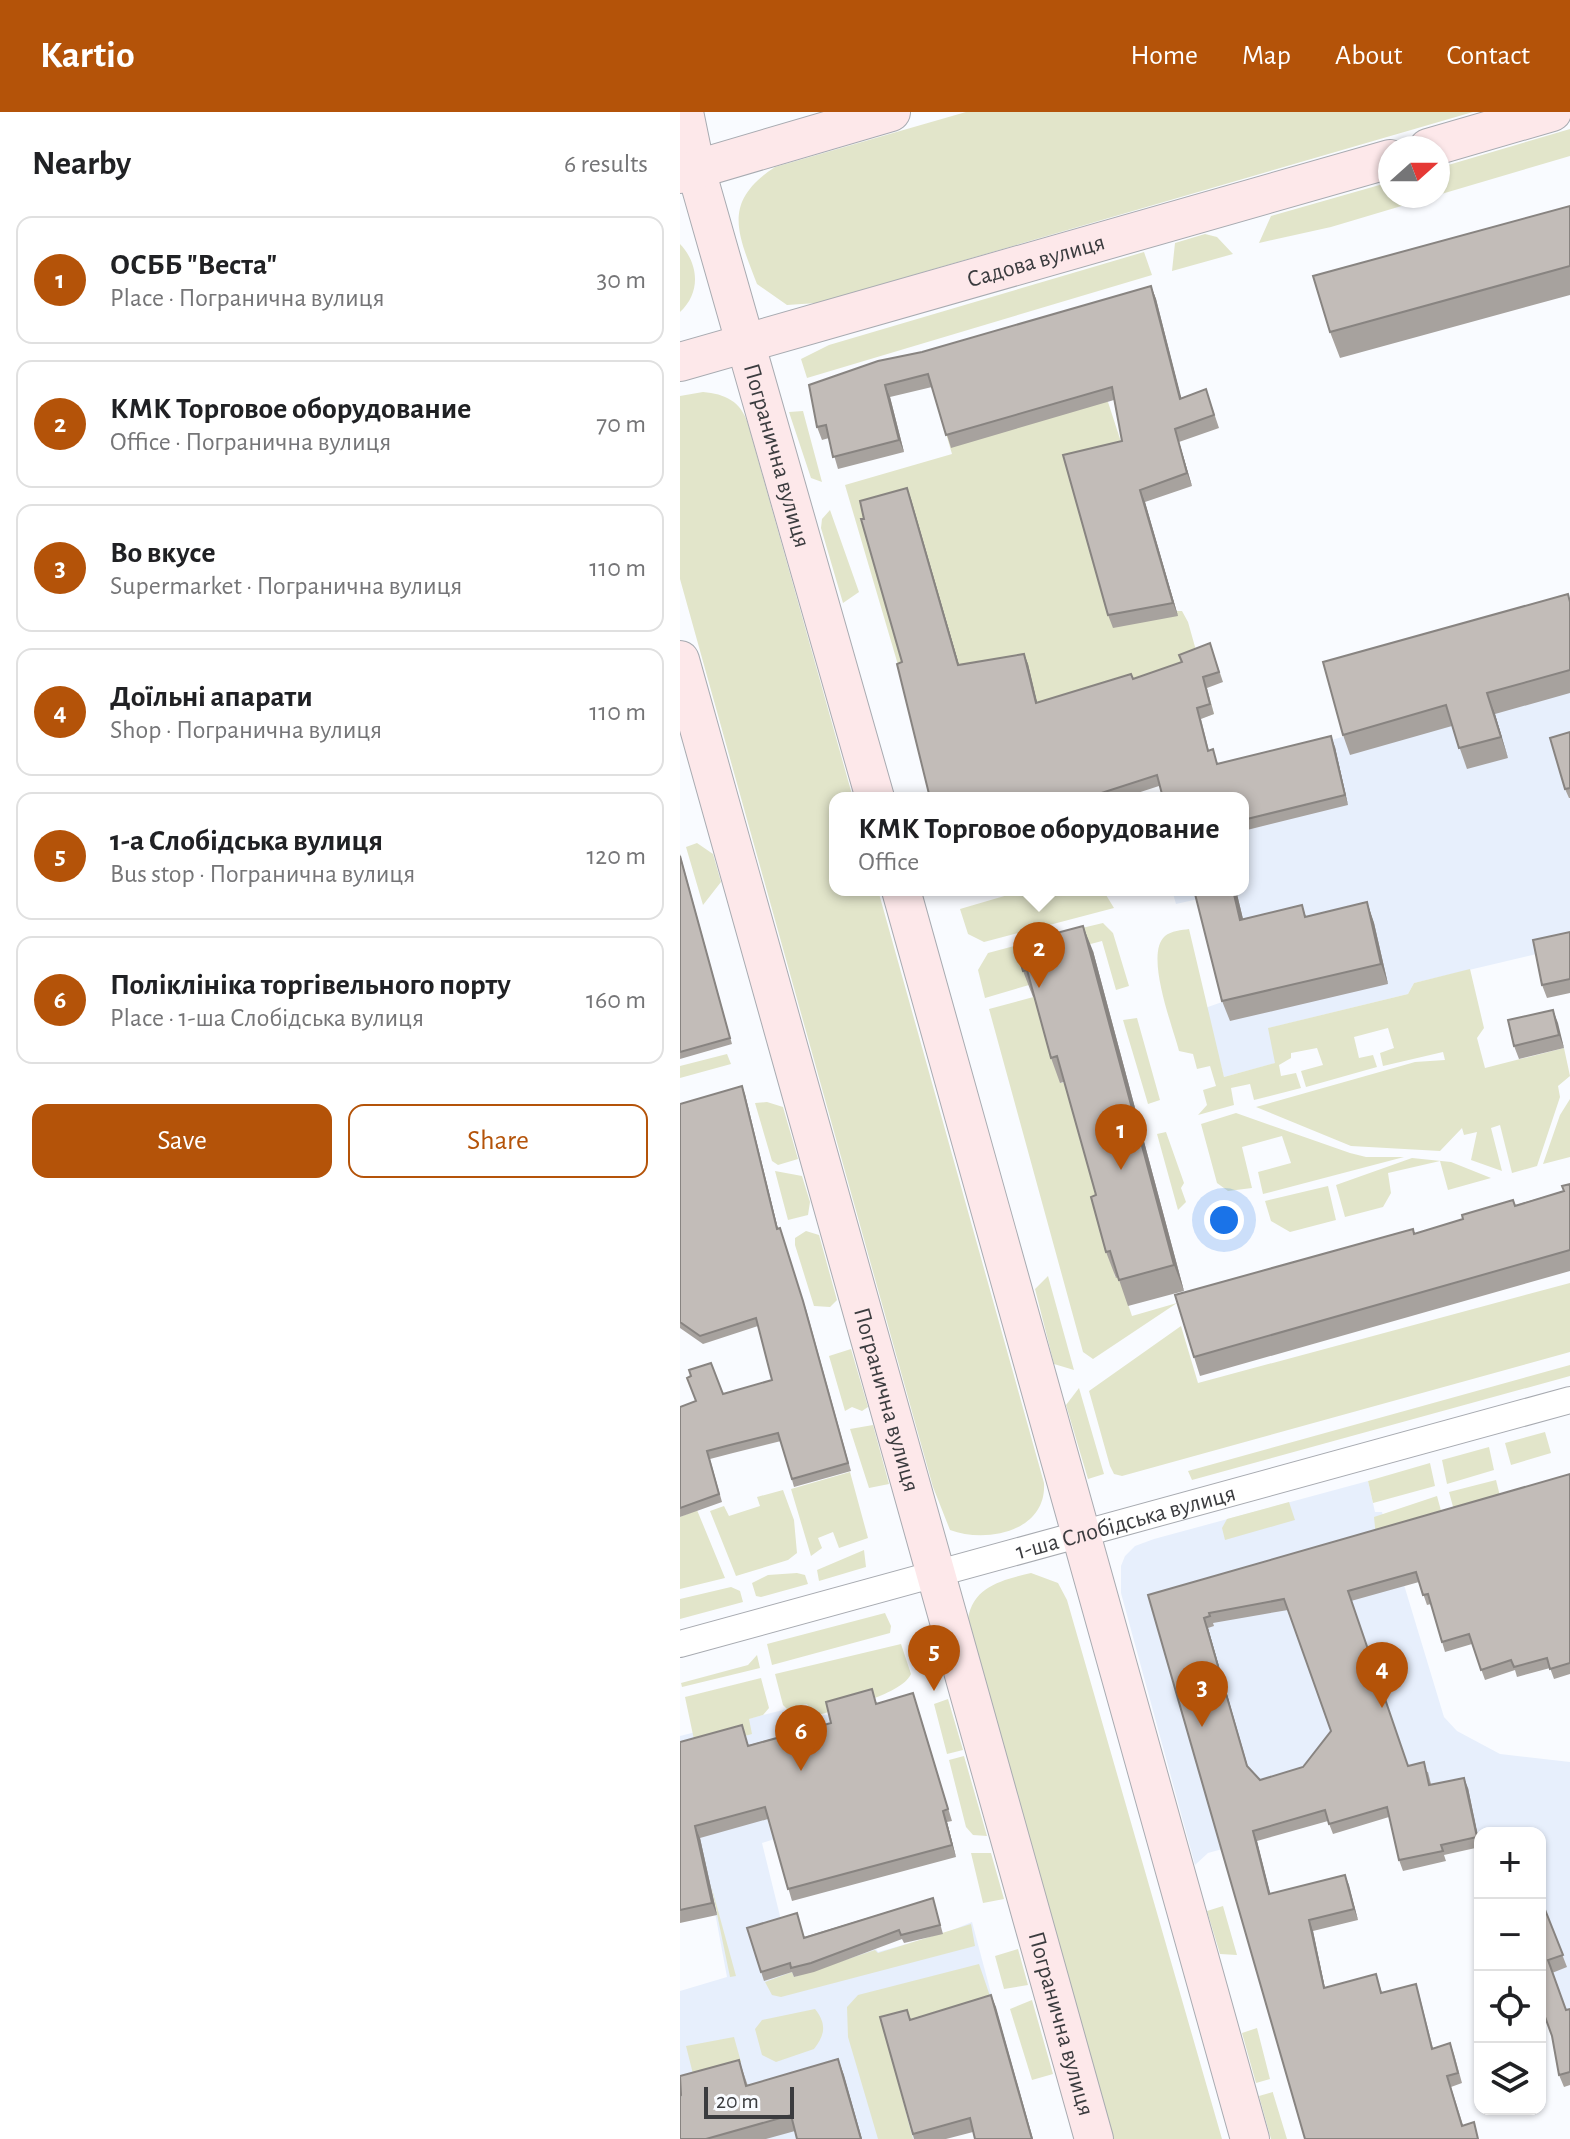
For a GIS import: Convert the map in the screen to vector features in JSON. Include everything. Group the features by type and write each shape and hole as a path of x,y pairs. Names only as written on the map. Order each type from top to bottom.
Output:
{"main road":[{"name":"Погранична вулиця","path":"684,112 688,172 747,342 873,792"},
{"path":"688,172 891,112"},
{"path":"1450,142 1552,112"},
{"name":"Садова вулиця","path":"680,362 1378,162"},
{"name":"Погранична вулиця","path":"680,660 1094,2139"},
{"path":"903,896 1250,2139"}],"street":[{"name":"1-ша Слобідська вулиця","path":"680,1644 1570,1400"}],"shaded area":[{"path":"1570,616 1570,946 1414,983 1408,994 1269,1028 1276,1063 1224,1077 1205,1008 1225,1001 1198,899 1176,904 1174,896 1249,896 1249,792 1163,792 1345,736 1330,683"},
{"path":"1368,1481 1375,1512 1382,1512 1444,1717 1457,1731 1500,1754 1570,1762 1570,2063 1546,2016 1546,1827 1476,1827 1467,1788 1360,1811 1208,1853 1195,1865 1121,1593 1121,1566 1125,1556 1135,1546"},
{"path":"807,1704 812,1717 831,1714 845,1817 762,1843 795,1977 876,1949 878,1952 943,1934 972,1922 992,1997 908,2114 914,2139 680,2139 680,1991 727,1977 708,1875 680,1771 680,1736"}],"green space":[{"path":"966,112 1473,112 1391,136 1378,136 1378,140 817,303 787,305 757,284 744,249 739,219 741,206 758,180 775,167"},
{"path":"1570,129 1570,156 1450,191 1450,164"},
{"path":"1378,185 1378,208 1395,208 1331,227 1259,243 1271,216"},
{"path":"1205,234 1217,237 1233,254 1172,271 1175,243"},
{"path":"680,244 691,260 695,278 692,296 680,312"},
{"path":"1144,252 1152,275 807,378 801,359 829,345"},
{"path":"926,365 1108,402 1176,611 1182,611 1188,622 1214,714 1184,724 1099,728 901,675 845,485 952,454"},
{"path":"703,392 731,400 748,424 851,792 829,792 829,896 880,896 1044,1483 1036,1513 1012,1530 981,1535 950,1530 933,1487 680,579 680,396"},
{"path":"803,411 822,482 811,478 789,412"},
{"path":"830,510 859,592 843,603 821,528 822,519"},
{"path":"697,843 713,854 721,882 703,905 686,847"},
{"path":"1004,896 1107,896 1114,908 984,942 968,934 960,909"},
{"path":"1103,923 1113,933 1129,986 1116,990 1102,941 1041,957 1044,937"},
{"path":"1189,929 1224,1077 1275,1063 1268,1028 1408,994 1414,983 1470,969 1484,1028 1477,1038 1485,1068 1564,1048 1570,1076 1558,1086 1560,1097 1537,1166 1512,1173 1500,1125 1491,1128 1502,1171 1471,1160 1477,1132 1464,1135 1462,1128 1440,1151 1351,1146 1256,1107 1415,1062 1445,1060 1443,1052 1383,1066 1380,1053 1394,1048 1388,1028 1354,1037 1359,1058 1373,1055 1377,1067 1306,1087 1301,1071 1323,1065 1317,1048 1291,1053 1291,1058 1279,1065 1281,1076 1296,1073 1301,1088 1254,1100 1250,1084 1231,1088 1234,1105 1198,1115 1207,1105 1203,1090 1216,1086 1210,1066 1197,1069 1193,1054 1179,1051 1162,991 1157,958 1159,945 1165,936"},
{"path":"1022,944 1029,985 985,998 978,970 988,953"},
{"path":"1037,996 1061,1083 1066,1082 1105,1221 1115,1277 1119,1277 1132,1316 1177,1303 1093,1359 1083,1352 989,1009"},
{"path":"1137,1018 1160,1100 1148,1104 1123,1020"},
{"path":"727,1054 731,1064 680,1078 680,1066"},
{"path":"1570,1099 1570,1157 1543,1164 1560,1115"},
{"path":"767,1102 783,1107 798,1159 778,1165 772,1161 755,1103"},
{"path":"1236,1113 1350,1153 1366,1157 1404,1157 1263,1194 1258,1172 1291,1163 1282,1136 1242,1147 1252,1188 1228,1191 1217,1183 1201,1124"},
{"path":"1166,1132 1184,1183 1181,1188 1186,1202 1178,1210 1157,1134"},
{"path":"1412,1158 1451,1162 1491,1178 1448,1190 1440,1161 1388,1173 1391,1193 1383,1207 1345,1217 1336,1185"},
{"path":"775,1171 802,1176 810,1202 808,1215 788,1220"},
{"path":"1328,1186 1336,1220 1290,1232 1271,1221 1265,1201"},
{"path":"806,1231 819,1235 837,1300 830,1307 814,1306 795,1245 795,1238"},
{"path":"1048,1276 1074,1370 1054,1364 1035,1289"},
{"path":"1570,1283 1570,1352 1122,1476 1114,1474 1110,1466 1089,1391 1181,1326 1198,1383"},
{"path":"851,1349 868,1407 862,1411 852,1407 845,1411 829,1356"},
{"path":"1570,1365 1570,1376 1192,1480 1188,1471"},
{"path":"1079,1388 1104,1474 1088,1479 1066,1405"},
{"path":"873,1425 889,1484 869,1488 850,1429"},
{"path":"1545,1432 1551,1453 1511,1465 1505,1443"},
{"path":"1489,1447 1494,1470 1447,1484 1442,1460"},
{"path":"1430,1463 1435,1486 1373,1503 1368,1481"},
{"path":"850,1472 868,1538 839,1548 833,1532 818,1538 822,1548 811,1556 791,1489"},
{"path":"1496,1480 1501,1500 1455,1514 1449,1492"},
{"path":"783,1490 794,1520 797,1553 788,1560 736,1576 710,1511 724,1506 729,1516 760,1506 757,1497"},
{"path":"1437,1496 1443,1518 1376,1537 1374,1517"},
{"path":"1289,1502 1295,1520 1225,1540 1222,1528 1227,1519"},
{"path":"697,1510 725,1578 680,1589 680,1517"},
{"path":"864,1550 866,1567 819,1581 817,1570"},
{"path":"1031,1573 1058,1583 1067,1600 1222,2139 1111,2139 968,1619 976,1599 991,1586"},
{"path":"768,1575 805,1575 808,1584 756,1596 752,1583"},
{"path":"731,1587 740,1591 743,1602 680,1619 680,1599"},
{"path":"885,1613 891,1626 890,1633 772,1665 767,1644"},
{"path":"901,1644 911,1674 894,1689 866,1701 811,1717 807,1704 787,1709 783,1705 775,1674"},
{"path":"757,1655 760,1668 682,1687 681,1683 748,1665"},
{"path":"761,1678 769,1708 763,1715 749,1719 752,1734 696,1749 685,1697"},
{"path":"948,1699 963,1750 947,1754 934,1704"},
{"path":"964,1756 987,1836 973,1835 966,1827 949,1760"},
{"path":"971,1853 991,1853 1004,1899 983,1903"},
{"path":"711,1885 736,1976 730,1977"},
{"path":"1223,1906 1237,1955 1220,1954 1207,1911"},
{"path":"971,1924 975,1946 781,1997 772,1995 765,1982 792,1972 794,1977 875,1950 878,1953"},
{"path":"1018,1949 1028,1985 1004,1989 995,1956"},
{"path":"979,1964 990,1996 884,2029 913,2139 878,2139 848,2037 847,2007 858,1995"},
{"path":"1032,2000 1053,2074 1032,2080 1010,2009"},
{"path":"815,2009 823,2029 814,2049 776,2062 762,2055 755,2029 762,2020"},
{"path":"1257,2028 1270,2079 1256,2083 1242,2033"},
{"path":"734,2037 741,2062 693,2074 686,2046"},
{"path":"1273,2092 1287,2139 1271,2139 1259,2096"}],"building":[{"path":"1570,206 1570,266 1330,332 1313,276"},
{"path":"1151,286 1180,399 1206,389 1214,415 1175,429 1187,473 1140,490 1173,603 1108,615 1063,455 1122,441 1112,387 946,435 928,374 885,385 899,440 833,457 826,425 817,427 809,385 878,361 922,352"},
{"path":"907,488 958,665 1024,654 1036,703 1131,674 1133,679 1182,662 1179,655 1210,643 1219,672 1203,677 1210,704 1197,708 1208,751 1213,749 1217,764 1331,736 1345,795 1249,819 1249,792 1161,792 1157,775 1105,792 929,792 897,664 902,662 861,519 864,519 860,501"},
{"path":"1568,594 1570,670 1487,693 1501,737 1459,748 1446,705 1343,735 1323,662"},
{"path":"1570,732 1570,788 1565,789 1550,738"},
{"path":"680,856 730,1038 680,1052"},
{"path":"1196,896 1234,896 1240,920 1302,905 1305,917 1367,902 1381,964 1222,1001"},
{"path":"1083,926 1174,1265 1119,1280 1110,1251 1106,1252 1091,1197 1096,1195 1057,1056 1051,1058 1027,970 1023,971 1015,944"},
{"path":"1570,932 1570,979 1542,985 1533,940"},
{"path":"1553,1010 1559,1035 1514,1046 1508,1020"},
{"path":"742,1086 777,1229 780,1228 803,1301 848,1463 792,1479 778,1433 707,1451 719,1494 680,1508 680,1407 696,1401 687,1378 691,1376 689,1370 711,1363 723,1394 772,1380 756,1318 700,1336 680,1322 680,1104"},
{"path":"1570,1184 1570,1250 1194,1357 1175,1295 1413,1229 1414,1234 1513,1200 1515,1206 1564,1191 1562,1186"},
{"path":"1570,1474 1570,1663 1550,1669 1547,1658 1514,1667 1511,1660 1481,1670 1469,1634 1442,1642 1428,1594 1423,1595 1416,1572 1348,1591 1408,1766 1424,1762 1429,1785 1464,1778 1475,1827 1474,1838 1441,1845 1443,1851 1399,1860 1387,1807 1329,1824 1325,1810 1253,1831 1269,1894 1345,1875 1354,1909 1309,1920 1324,1988 1376,1974 1381,1993 1416,1984 1432,2049 1450,2043 1458,2073 1447,2076 1462,2126 1474,2122 1478,2139 1305,2139 1148,1595","holes":["1284,1599 1331,1731 1303,1767 1260,1780 1247,1766 1204,1618 1210,1616 1209,1613"]},
{"path":"872,1689 876,1704 913,1693 948,1809 943,1811 952,1845 788,1889 765,1807 695,1826 712,1903 680,1910 680,1742 742,1725 748,1746 831,1723 826,1702"},
{"path":"933,1898 940,1925 901,1935 899,1930 791,1968 790,1963 761,1972 747,1928 797,1913 804,1938"},
{"path":"1546,1912 1563,1955 1548,1960 1566,2010 1570,2009 1570,2072 1559,2075 1546,2020"},
{"path":"991,1995 1032,2139 975,2139 970,2118 913,2134 880,2017 907,2010 910,2020"},
{"path":"838,2059 861,2139 797,2139 791,2115 706,2139 680,2139 680,2076 739,2060 746,2086"}],"place":[{"name":"КМК Торговое оборудование","path":"1039,988"},
{"name":"ОСББ \"Веста\"","path":"1121,1170"},
{"name":"1-а Слобідська вулиця","path":"934,1691"},
{"name":"Доїльні апарати","path":"1382,1708"},
{"name":"Во вкусе","path":"1202,1727"},
{"name":"Поліклініка торгівельного порту","path":"801,1771"}]}
